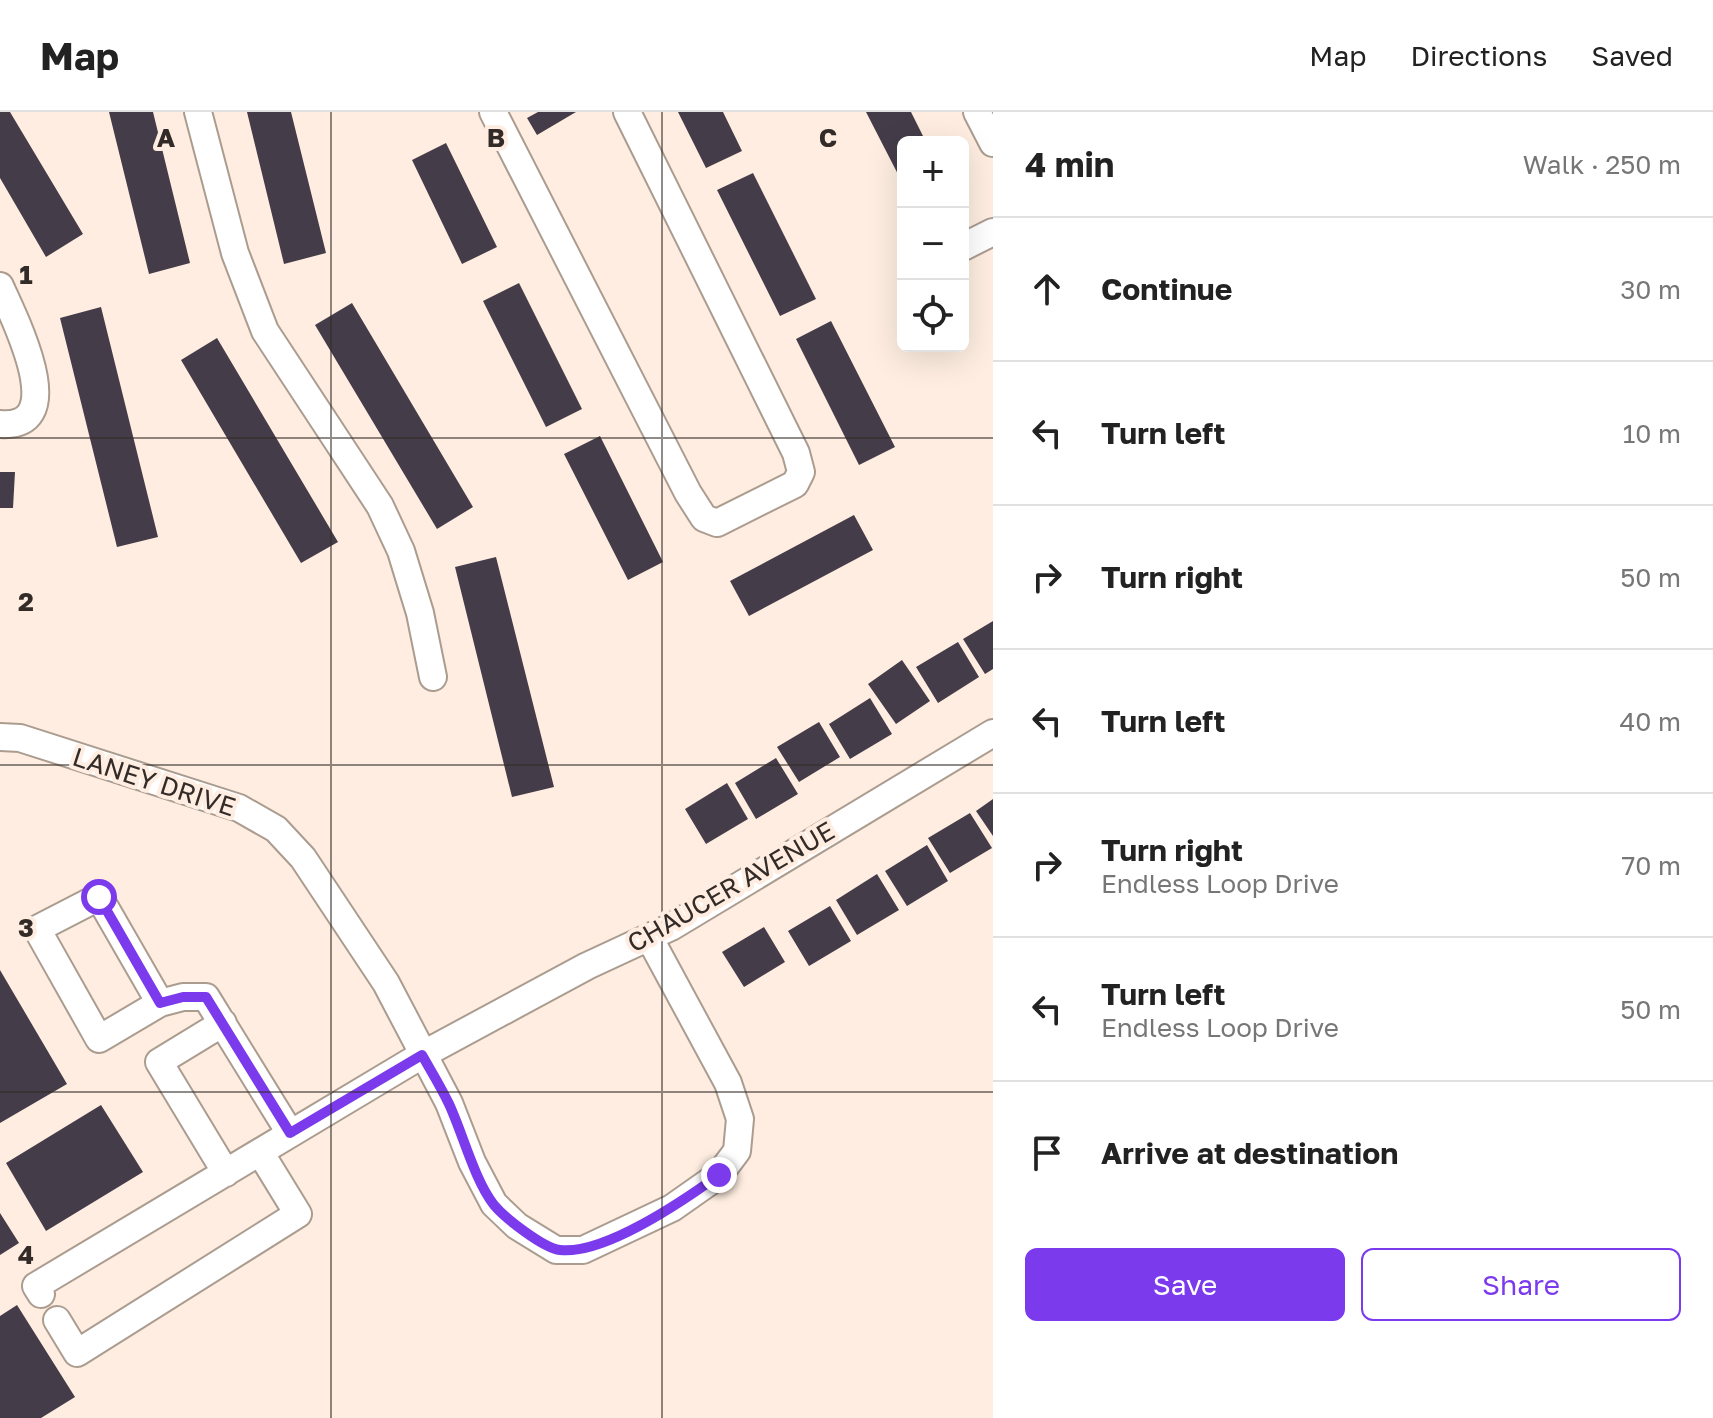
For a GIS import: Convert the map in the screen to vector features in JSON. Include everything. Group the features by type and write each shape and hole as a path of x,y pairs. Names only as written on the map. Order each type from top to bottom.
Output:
{"street":[{"path":"198,112 235,253 265,331 380,506 401,551 420,613 433,677"},
{"path":"493,112 688,493 704,518 717,523 795,484 801,472 796,453 627,112"},
{"path":"977,112 993,143"},
{"path":"969,244 993,232"},
{"path":"0,286 31,360 37,395 27,416 10,425 0,424"},
{"name":"CHAUCER AVENUE","path":"41,1294 36,1286 422,1055 697,911 993,733"},
{"name":"LANEY DRIVE","path":"0,737 20,738 162,786 239,808 276,829 303,858 379,972 449,1103 472,1162 494,1204 517,1226 556,1250 583,1250 672,1208 719,1175 737,1151 740,1119 728,1083 649,937"},
{"path":"160,1003 99,897 37,929 99,1039 160,1003 183,997 206,997 290,1133"},
{"path":"223,1023 159,1062 226,1173"},
{"path":"57,1320 77,1353 298,1214 260,1152"}],"building":[{"path":"0,112 10,112 83,234 46,257 0,178"},
{"path":"109,112 153,112 190,263 149,274"},
{"path":"247,112 291,112 326,253 284,264"},
{"path":"538,112 576,112 537,135 527,118"},
{"path":"678,112 723,112 742,151 706,168"},
{"path":"866,112 911,112 923,136 897,136 897,172"},
{"path":"446,143 497,247 462,264 412,160"},
{"path":"753,173 816,299 780,316 717,190"},
{"path":"519,283 582,409 546,427 483,301"},
{"path":"352,303 473,507 437,529 315,325"},
{"path":"101,307 158,537 117,547 60,318"},
{"path":"831,321 895,447 859,465 796,339"},
{"path":"217,338 338,542 301,563 181,360"},
{"path":"600,436 663,562 628,580 564,454"},
{"path":"0,472 15,472 13,508 0,508"},
{"path":"854,515 873,550 749,616 730,581"},
{"path":"496,557 554,787 512,797 455,567"},
{"path":"993,621 993,669 985,674 963,639"},
{"path":"958,642 979,677 938,703 916,667"},
{"path":"902,660 930,701 896,724 868,684"},
{"path":"870,698 892,734 850,759 829,724"},
{"path":"819,722 840,757 799,782 777,747"},
{"path":"776,758 798,794 756,819 735,783"},
{"path":"727,783 748,819 706,844 685,809"},
{"path":"993,799 993,836 976,811"},
{"path":"970,813 992,848 950,873 928,838"},
{"path":"927,845 948,881 907,906 885,871"},
{"path":"877,874 899,910 857,935 836,900"},
{"path":"830,906 851,941 809,966 788,931"},
{"path":"764,927 785,962 744,987 722,952"},
{"path":"0,970 67,1084 0,1123"},
{"path":"101,1105 143,1172 46,1231 6,1163"},
{"path":"0,1213 19,1243 0,1255"},
{"path":"17,1305 75,1397 41,1418 0,1418 0,1316"}],"route":[{"path":"99,897 160,1003 183,997 206,997 290,1133 422,1055 449,1103 472,1162 494,1204 517,1226 556,1250 583,1250 629,1229 672,1208 719,1175"}]}
